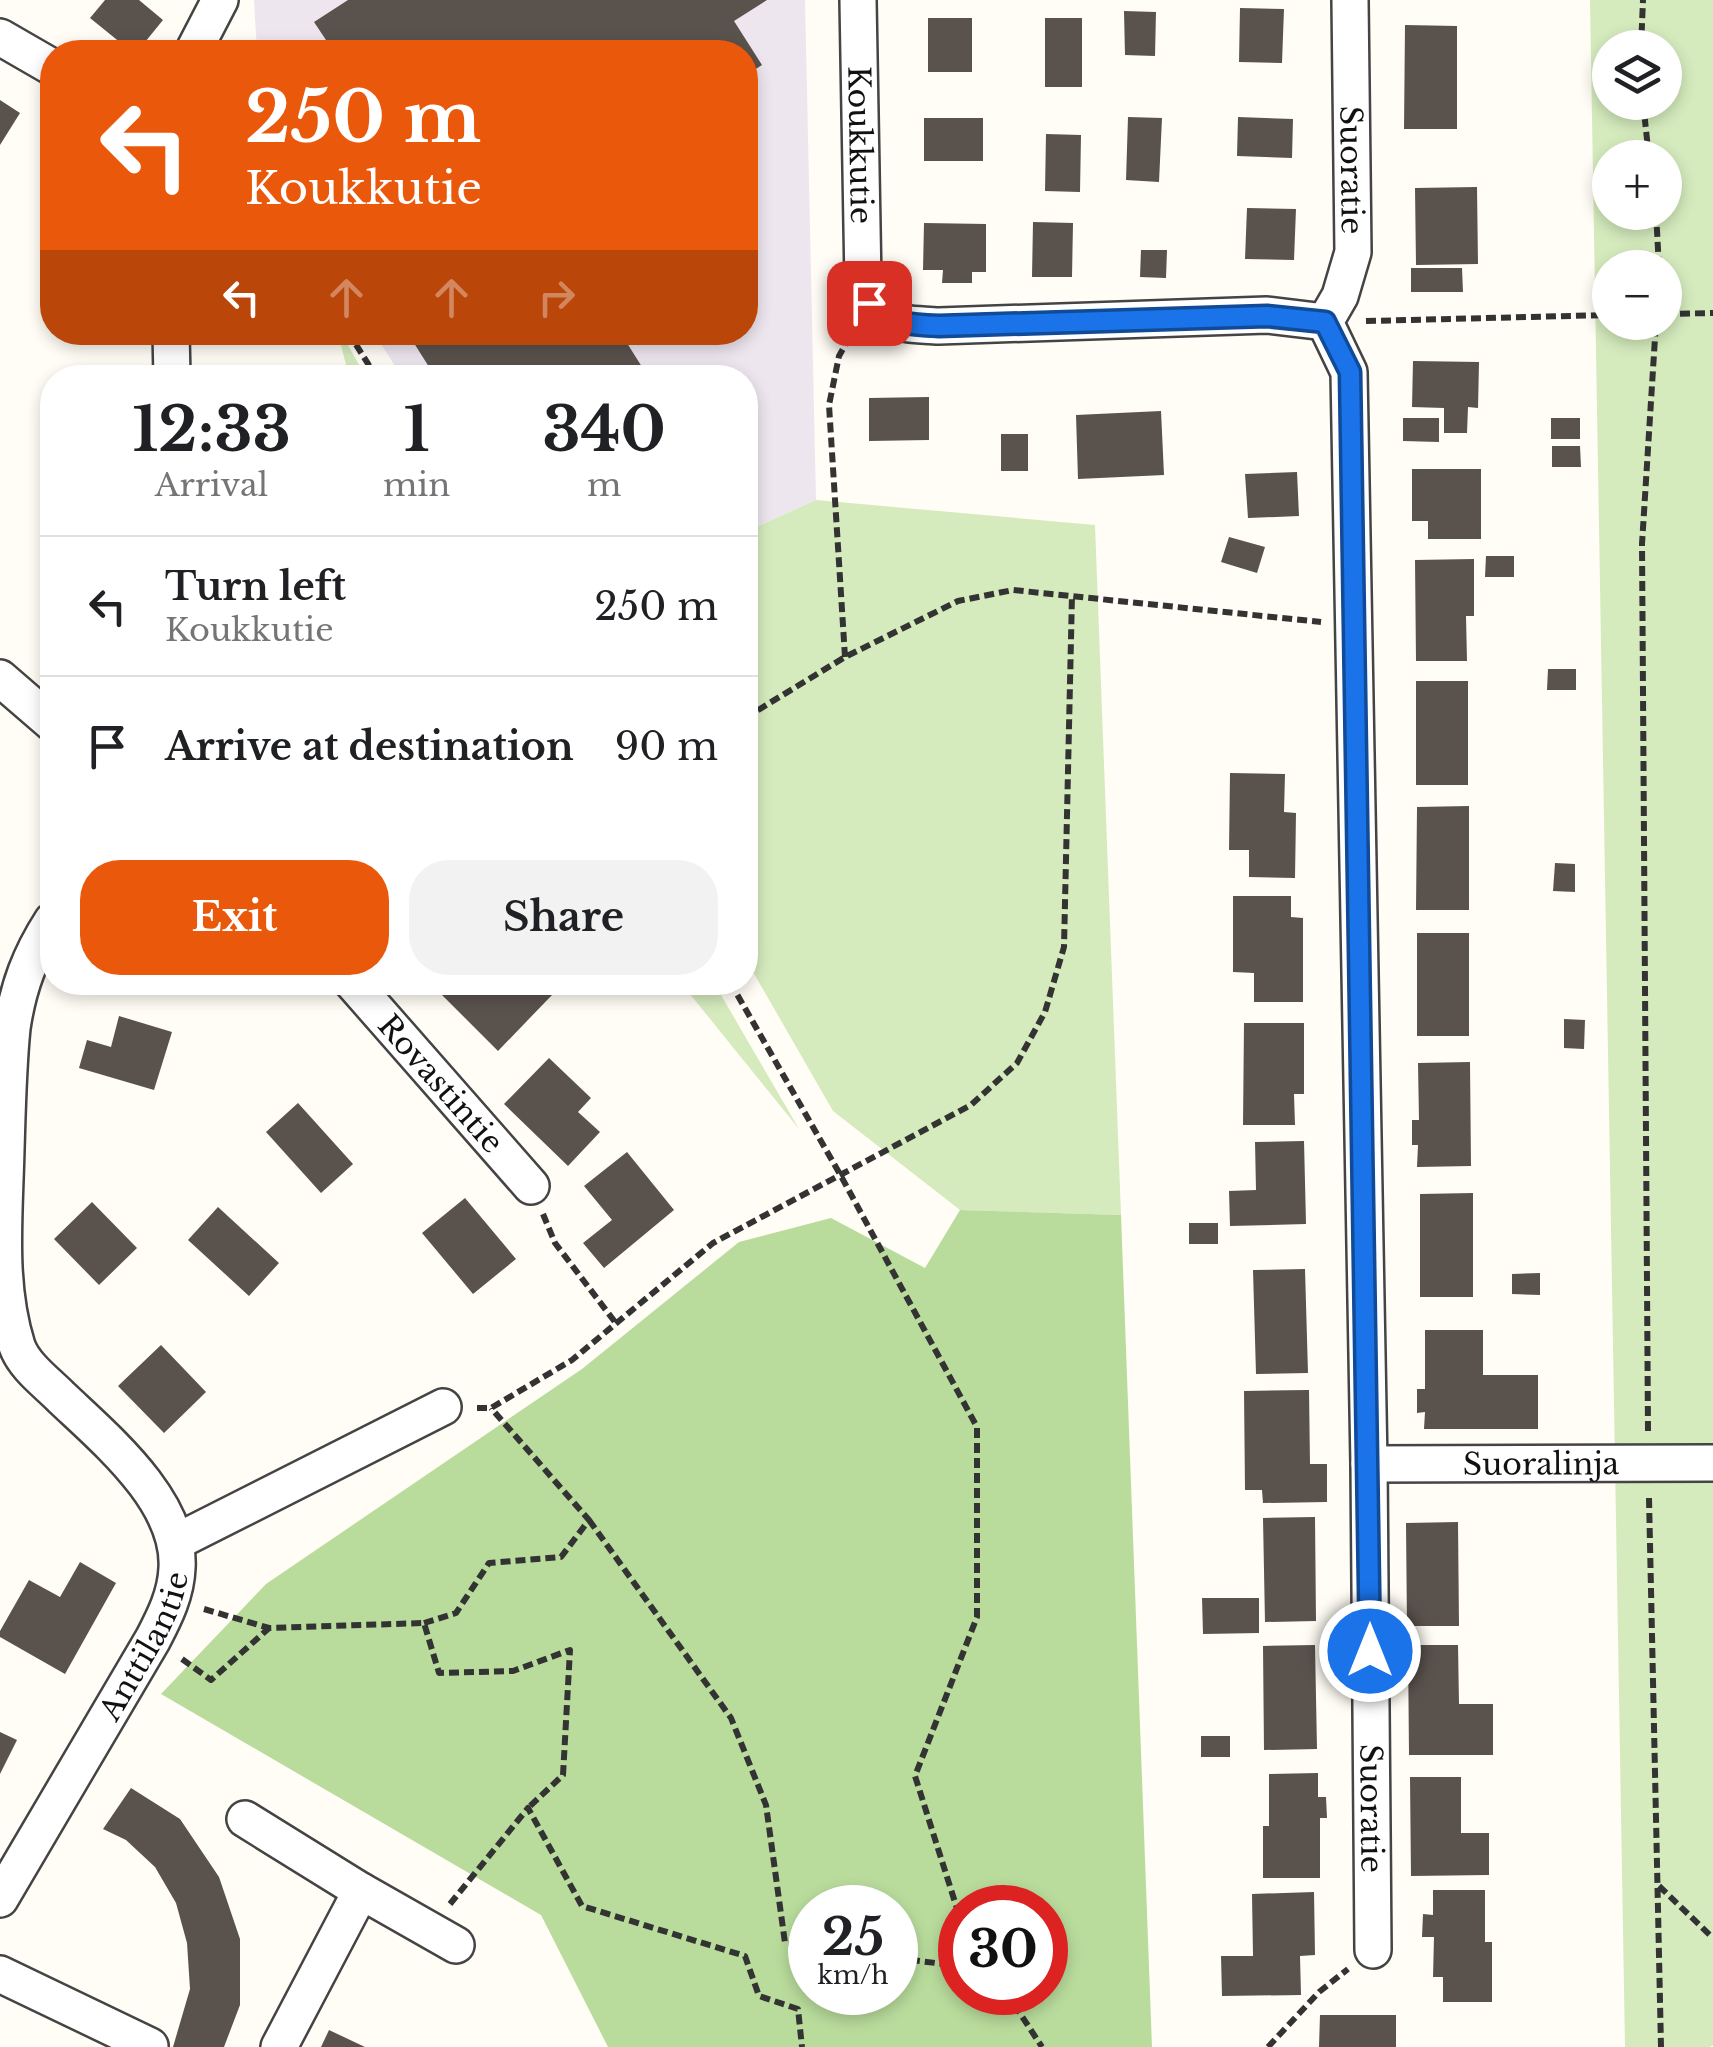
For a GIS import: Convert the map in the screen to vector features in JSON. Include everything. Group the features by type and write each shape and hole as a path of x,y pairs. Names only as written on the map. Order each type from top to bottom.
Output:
{"street":[{"path":"199,40 220,0"},
{"name":"Koukkutie","path":"858,0 862,283 869,303 882,316 904,324 939,326 1267,316 1325,322"},
{"name":"Suoratie","path":"1350,0 1353,252 1340,296 1325,322 1350,372 1369,1464 1373,1950"},
{"path":"0,36 40,60"},
{"path":"0,678 40,713"},
{"path":"40,930 16,951 18,991 8,1064 2,1265 10,1326 18,1351 37,1374 126,1459 158,1502 176,1542"},
{"name":"Rovastintie","path":"363,995 532,1186"},
{"name":"Anttilantie","path":"0,1898 154,1640 172,1600 178,1566 176,1542 443,1407"},
{"name":"Suoralinja","path":"1369,1464 1713,1463"},
{"path":"245,1819 442,1937"},
{"path":"279,2047 361,1891"},
{"path":"0,1974 150,2046"}],"path":[{"path":"1642,30 1643,0"},
{"path":"1682,314 1713,313"},
{"path":"1325,322 1592,315"},
{"path":"846,320 864,344"},
{"path":"844,657 829,404 839,356 854,330"},
{"path":"1655,340 1642,544 1648,1464 1661,2047"},
{"path":"758,710 844,657 958,601 1013,590 1353,625"},
{"path":"443,1407 491,1408 572,1360 714,1243 971,1105 1017,1063 1045,1012 1064,947 1072,595"},
{"path":"738,995 842,1176 977,1427 977,1617 916,1776 950,1885"},
{"path":"532,1186 555,1243 616,1322"},
{"path":"491,1408 589,1520 731,1718 766,1805 788,1943"},
{"path":"172,1600 269,1628 424,1623 456,1613 490,1563 561,1557 589,1520"},
{"path":"424,1623 438,1673 512,1671 570,1650 563,1775 528,1808 442,1937"},
{"path":"154,1640 211,1680 269,1628"},
{"path":"528,1808 582,1906 746,1956 759,1996 798,2009 802,2047"},
{"path":"1658,1886 1713,1938"},
{"path":"1268,2047 1319,1992 1373,1950"},
{"path":"1021,2015 1042,2047"}],"shaded area":[{"path":"254,0 805,0 816,500 758,526 758,365 394,365 382,345 758,345 758,40 256,40"}],"green space":[{"path":"1590,0 1713,0 1710,2047 1625,2047 1596,340 1682,340 1682,250 1594,250 1594,230 1682,230 1682,140 1592,140 1592,120 1682,120 1682,30 1592,30 1592,117"},
{"path":"341,345 348,345 359,365 346,365"},
{"path":"816,500 1095,525 1121,1215 960,1210 833,1111 758,981 758,526"},
{"path":"691,995 721,995 799,1129"},
{"path":"960,1210 1121,1215 1152,2047 608,2047 541,1915 161,1694 266,1584 582,1369 739,1242 831,1218 925,1268"}],"building":[{"path":"105,0 139,0 163,20 147,40 117,40 90,18"},
{"path":"348,0 767,0 734,21 746,40 326,40 314,22"},
{"path":"1240,8 1284,9 1282,63 1239,62"},
{"path":"1124,11 1156,12 1155,56 1125,55"},
{"path":"928,18 972,18 972,72 928,72"},
{"path":"1045,18 1082,18 1082,87 1045,87"},
{"path":"1405,25 1457,26 1457,129 1404,129"},
{"path":"0,100 20,113 0,145"},
{"path":"1128,117 1162,118 1159,182 1126,180"},
{"path":"1238,117 1293,119 1292,158 1237,156"},
{"path":"924,118 983,118 983,161 924,161"},
{"path":"1046,134 1081,135 1080,192 1045,191"},
{"path":"1477,187 1478,264 1416,265 1415,188"},
{"path":"1247,208 1296,209 1294,260 1245,259"},
{"path":"1033,222 1073,223 1072,277 1032,277"},
{"path":"924,223 986,224 986,272 972,272 972,283 942,283 943,270 923,270"},
{"path":"1141,250 1167,250 1166,278 1140,277"},
{"path":"1411,268 1462,268 1463,292 1411,292"},
{"path":"415,345 628,345 641,365 428,365"},
{"path":"1413,361 1479,362 1478,408 1468,407 1467,433 1444,433 1444,408 1412,407"},
{"path":"929,397 929,440 869,441 869,398"},
{"path":"1161,411 1164,475 1078,479 1076,415"},
{"path":"1403,418 1439,418 1439,442 1403,441"},
{"path":"1551,418 1580,418 1580,439 1551,439"},
{"path":"1001,434 1028,434 1028,471 1001,471"},
{"path":"1552,446 1580,446 1581,467 1552,467"},
{"path":"1412,469 1481,469 1481,539 1428,539 1428,521 1412,521"},
{"path":"1297,472 1299,516 1248,518 1245,474"},
{"path":"1229,537 1265,547 1257,573 1221,562"},
{"path":"1486,556 1514,556 1514,577 1485,577"},
{"path":"1474,559 1474,616 1466,616 1467,661 1416,661 1415,560"},
{"path":"1548,669 1576,669 1576,690 1547,690"},
{"path":"1416,681 1468,681 1468,785 1416,785"},
{"path":"1230,773 1285,774 1284,812 1296,813 1295,878 1249,877 1249,850 1229,850"},
{"path":"1469,806 1469,910 1416,910 1417,807"},
{"path":"1555,863 1575,864 1575,892 1553,891"},
{"path":"1233,896 1291,896 1291,917 1303,918 1303,1002 1254,1002 1254,973 1233,972"},
{"path":"1417,933 1469,933 1469,1036 1417,1036"},
{"path":"442,995 552,995 498,1051"},
{"path":"119,1016 172,1032 154,1090 79,1068 87,1040 111,1047"},
{"path":"1564,1019 1585,1020 1584,1049 1564,1048"},
{"path":"1244,1023 1304,1023 1304,1094 1294,1094 1295,1125 1243,1125"},
{"path":"549,1058 591,1098 578,1112 600,1132 568,1166 504,1104"},
{"path":"1470,1062 1471,1166 1417,1167 1418,1145 1412,1145 1412,1120 1419,1120 1418,1063"},
{"path":"298,1103 353,1164 321,1193 266,1132"},
{"path":"1304,1141 1306,1224 1230,1226 1229,1191 1256,1190 1255,1142"},
{"path":"627,1152 674,1210 604,1268 583,1243 612,1220 584,1186"},
{"path":"1473,1193 1473,1297 1420,1297 1420,1194"},
{"path":"465,1198 516,1259 473,1294 422,1233"},
{"path":"92,1202 137,1248 99,1285 54,1239"},
{"path":"218,1207 279,1263 249,1296 188,1240"},
{"path":"1189,1223 1218,1223 1218,1244 1189,1244"},
{"path":"1305,1269 1308,1373 1256,1374 1253,1270"},
{"path":"1540,1273 1540,1295 1512,1294 1512,1274"},
{"path":"1425,1330 1483,1330 1483,1375 1538,1375 1538,1429 1424,1429 1425,1412 1417,1413 1417,1389 1425,1389"},
{"path":"161,1345 206,1392 164,1433 118,1386"},
{"path":"1309,1390 1310,1464 1327,1464 1327,1502 1263,1503 1262,1490 1245,1490 1244,1391"},
{"path":"1315,1517 1316,1621 1265,1622 1263,1518"},
{"path":"1458,1522 1459,1626 1407,1626 1406,1523"},
{"path":"80,1562 116,1583 65,1674 0,1637 0,1631 29,1580 60,1597"},
{"path":"1202,1598 1259,1598 1259,1633 1203,1634"},
{"path":"1315,1645 1317,1749 1264,1750 1263,1646"},
{"path":"1408,1645 1458,1645 1459,1704 1493,1704 1493,1755 1409,1755"},
{"path":"0,1732 17,1740 0,1774"},
{"path":"1201,1736 1230,1736 1230,1757 1201,1757"},
{"path":"1318,1773 1318,1797 1326,1797 1327,1818 1320,1818 1320,1878 1263,1878 1269,1774"},
{"path":"1410,1777 1461,1777 1461,1833 1489,1833 1489,1875 1411,1876"},
{"path":"131,1788 180,1819 219,1877 240,1939 240,2005 224,2047 173,2047 190,1989 187,1943 176,1903 155,1867 126,1840 103,1829"},
{"path":"1433,1890 1485,1890 1485,1942 1492,1942 1492,2002 1443,2002 1443,1977 1433,1977 1434,1937 1422,1937 1423,1914 1433,1915"},
{"path":"1314,1892 1315,1955 1300,1956 1301,1995 1222,1996 1221,1956 1253,1956 1252,1894"},
{"path":"1320,2015 1396,2015 1396,2047 1319,2047"},
{"path":"329,2030 365,2047 321,2047"}],"route":[{"path":"869,303 882,316 904,324 939,326 1267,316 1325,322 1350,372 1370,1651"}]}
